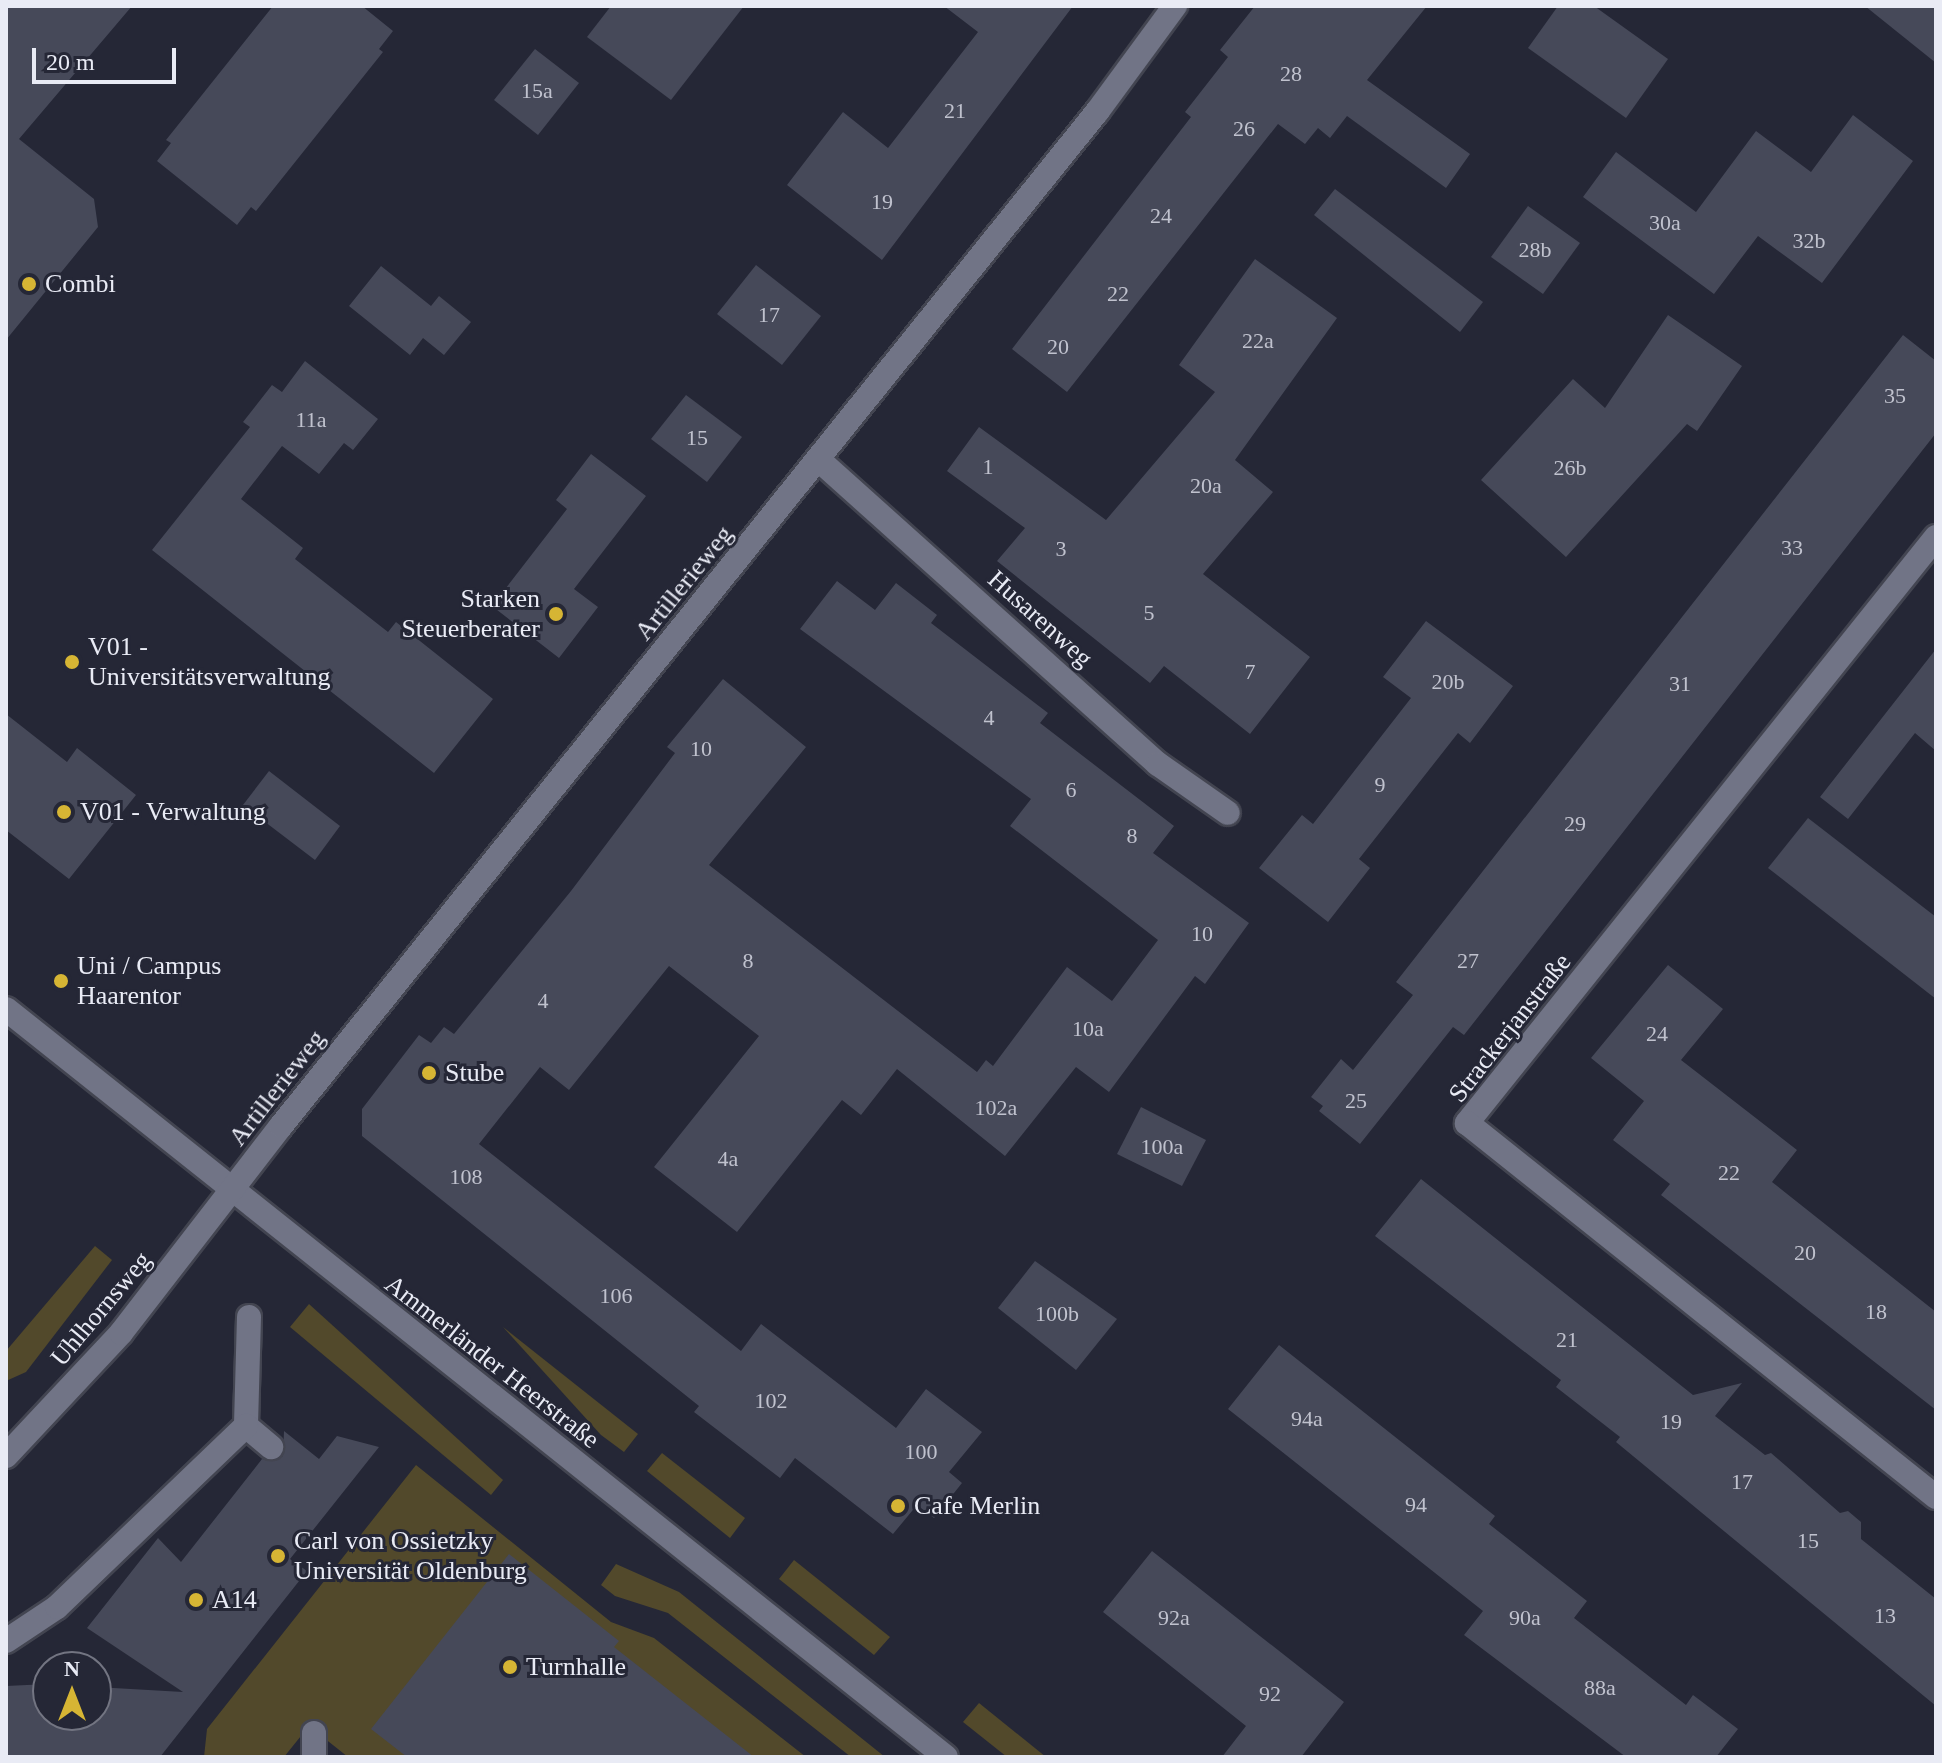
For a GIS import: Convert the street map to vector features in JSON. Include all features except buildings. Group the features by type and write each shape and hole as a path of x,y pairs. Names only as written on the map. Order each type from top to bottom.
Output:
{"street":[{"name":"Artillerieweg","path":"232,1191 1097,112 1175,6"},
{"name":"Husarenweg","path":"819,460 1158,764 1228,813"},
{"name":"Strackerjanstraße","path":"1936,537 1467,1123 1936,1497"},
{"name":"Ammerländer Heerstraße","path":"6,1009 946,1757"},
{"name":"Uhlhornsweg","path":"6,1456 121,1333 232,1191"},
{"path":"6,1641 57,1607 246,1426 249,1317"},
{"path":"246,1426 271,1447"}],"shaded area":[{"path":"95,1246 112,1260 26,1372 6,1381 6,1351"},
{"path":"309,1304 503,1480 491,1495 290,1327"},
{"path":"503,1327 638,1434 624,1452 601,1435"},
{"path":"662,1453 745,1518 730,1538 647,1471"},
{"path":"416,1465 611,1622 654,1638 806,1757 348,1757 309,1726 284,1757 204,1757 207,1729"},
{"path":"794,1560 890,1637 874,1655 779,1579"},
{"path":"616,1564 679,1592 885,1757 851,1757 668,1613 615,1596 601,1585"},
{"path":"979,1703 1046,1757 1007,1757 963,1722"}],"place":[{"name":"Combi","path":"29,284"},
{"name":"Starken Steuerberater","path":"556,614"},
{"name":"V01 - Universitätsverwaltung","path":"72,662"},
{"name":"V01 - Verwaltung","path":"64,812"},
{"name":"Uni / Campus Haarentor","path":"61,981"},
{"name":"Stube","path":"429,1073"},
{"name":"Cafe Merlin","path":"898,1506"},
{"name":"Carl von Ossietzky Universität Oldenburg","path":"278,1556"},
{"name":"A14","path":"196,1600"},
{"name":"Turnhalle","path":"510,1667"}]}
